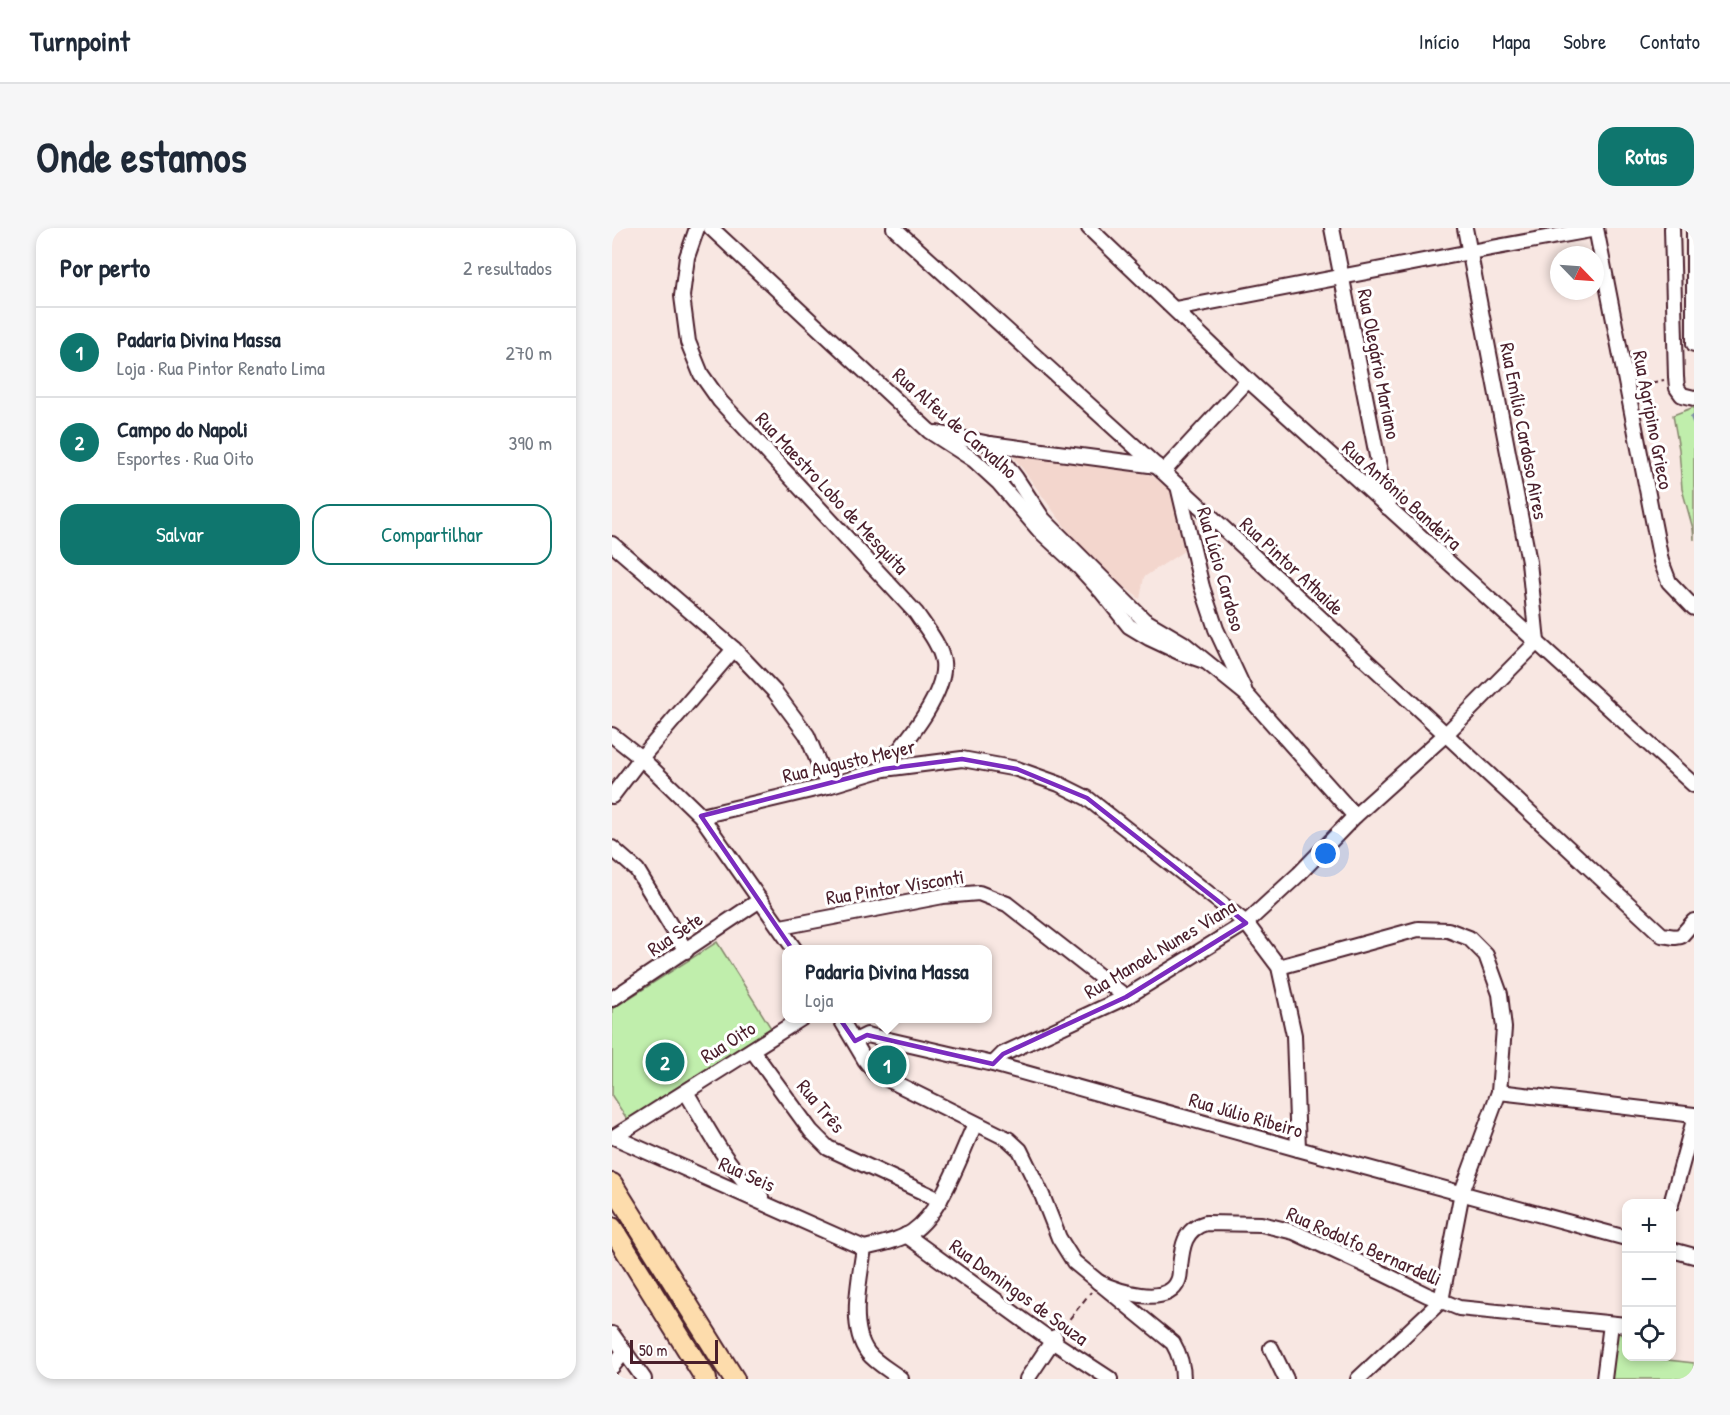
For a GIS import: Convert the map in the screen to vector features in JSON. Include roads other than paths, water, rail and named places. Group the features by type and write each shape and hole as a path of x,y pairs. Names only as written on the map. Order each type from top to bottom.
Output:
{"highway":[{"path":"612,1184 734,1379"},
{"path":"612,1228 706,1379"}],"street":[{"name":"Rua Maestro Lobo de Mesquita","path":"697,228 687,257 682,296 688,342 701,374 720,401 916,613 937,644 943,662 940,685 917,725 884,769"},
{"name":"Rua Alfeu de Carvalho","path":"711,228 929,431 974,460 998,482 1039,530 1101,591 1129,626 1149,638 1204,661"},
{"name":"Rua Pintor Athaide","path":"894,228 1160,469 1662,934 1681,936 1694,921"},
{"name":"Rua Antônio Bandeira","path":"1089,228 1248,380 1694,785"},
{"name":"Rua Olegário Mariano","path":"1332,228 1387,507"},
{"name":"Rua Emílio Cardoso Aires","path":"1465,228 1529,562 1537,642"},
{"path":"1672,228 1677,388 1682,395 1694,398"},
{"path":"1694,228 1694,341"},
{"path":"1175,309 1596,229"},
{"name":"Rua Agripino Grieco","path":"1596,229 1661,561 1669,582 1694,608"},
{"path":"1675,329 1694,341"},
{"path":"929,431 990,444 1160,469 1248,380"},
{"name":"Rua Alfeu de Carvalho","path":"990,444 1043,519 1144,620 1183,643 1246,694 1355,816"},
{"name":"Rua Lúcio Cardoso","path":"1178,486 1202,587 1216,629 1246,694"},
{"path":"612,544 734,649 776,692 807,735 828,786"},
{"name":"Rua Manoel Nunes Viana","path":"993,1064 1003,1054 1126,997 1246,923 1299,874 1355,816 1446,734 1537,642"},
{"path":"612,796 641,758 734,649"},
{"path":"612,735 641,758 701,816 792,945"},
{"name":"Rua Augusto Meyer","path":"701,816 828,786 884,769 962,759 1017,769 1059,784 1087,798 1246,923 1279,967"},
{"path":"612,848 637,870 686,951"},
{"name":"Rua Pintor Visconti","path":"781,927 943,896 979,893 1007,904 1126,997"},
{"name":"Rua Sete","path":"614,992 686,951 760,900"},
{"path":"1298,1149 1294,1035 1279,967 1418,929 1448,930 1469,938 1485,955 1500,994 1504,1028 1499,1092 1462,1192 1440,1301 1358,1379"},
{"name":"Rua Oito","path":"613,1135 686,1092 794,1023"},
{"path":"843,1023 875,1073 1008,1139 1020,1150 1042,1195 1059,1238 1074,1262 1173,1343 1183,1369 1183,1379"},
{"name":"Rua Júlio Ribeiro","path":"855,1041 867,1035 993,1064 1622,1237"},
{"name":"Rua Três","path":"752,1050 811,1131 828,1148 940,1200"},
{"path":"686,1092 730,1165 752,1190 772,1206"},
{"path":"1499,1092 1694,1115"},
{"path":"1672,1199 1694,1120"},
{"path":"902,1379 870,1356 860,1335 857,1303 864,1248 888,1243 906,1235 925,1220 940,1200 975,1124"},
{"name":"Rua Seis","path":"613,1135 864,1248"},
{"name":"Rua Rodolfo Bernardelli","path":"1098,1282 1116,1290 1144,1295 1163,1294 1179,1280 1182,1249 1191,1231 1198,1225 1206,1223 1261,1224 1294,1232 1459,1308 1622,1325"},
{"name":"Rua Domingos de Souza","path":"906,1235 1110,1379"},
{"path":"1676,1251 1694,1256"},
{"path":"1604,1379 1611,1324"},
{"path":"612,1334 644,1379"},
{"path":"1026,1379 1054,1339"},
{"path":"1271,1348 1286,1379"},
{"path":"612,1367 624,1352"}],"waterway":[{"path":"1692,417 1694,422"}],"place":[{"name":"Campo do Napoli","path":"665,1062"},
{"name":"Padaria Divina Massa","path":"887,1065"}]}
